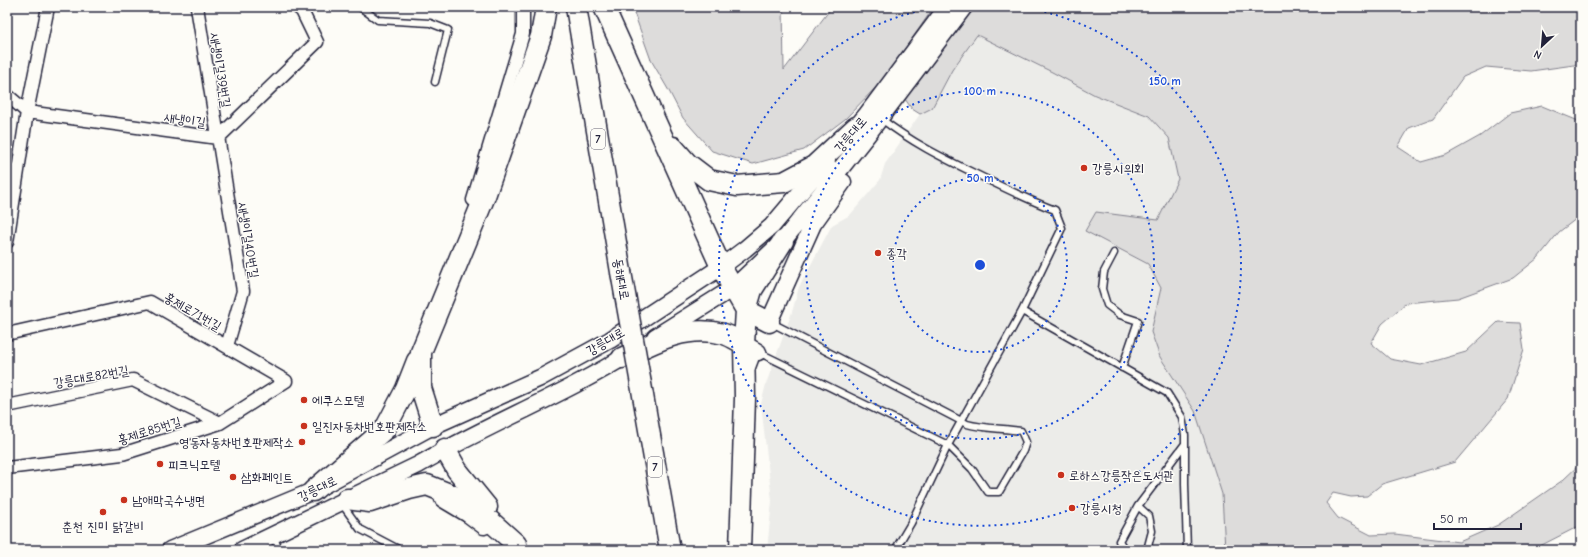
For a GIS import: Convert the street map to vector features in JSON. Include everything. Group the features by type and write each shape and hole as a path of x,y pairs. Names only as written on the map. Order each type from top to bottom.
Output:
{"main road":[{"path":"313,491 384,429 406,389 485,196 541,36 546,7"},
{"name":"동해대로","path":"576,7 670,550"},
{"path":"604,7 721,267 746,310 751,348 745,398 740,550"},
{"path":"661,136 688,164 710,180 737,186 784,182 814,166 862,131"},
{"path":"746,310 752,290 783,242"},
{"path":"746,310 769,322"},
{"path":"622,358 659,339 690,332 726,334 751,348"},
{"path":"421,352 421,388 433,426"},
{"path":"446,449 457,470 515,548"},
{"path":"344,501 370,502 408,489 427,485 469,502 515,548"}],"street":[{"path":"7,242 27,112 48,7"},
{"name":"새냉이길39번길","path":"197,7 218,138"},
{"path":"390,419 398,392 426,327 477,190 523,34 523,7"},
{"name":"강릉대로","path":"242,550 276,543 344,501 549,398 622,358 733,288 783,242 948,7"},
{"name":"강릉대로","path":"170,550 313,491 433,426 540,378 610,340 721,267 772,226 862,131 880,118 964,7"},
{"name":"새냉이길","path":"27,112 218,138 317,42 300,9"},
{"path":"7,95 27,112"},
{"path":"769,322 813,224 853,167 862,131"},
{"name":"새냉이길40번길","path":"218,138 243,291 227,346"},
{"name":"홍제로71번길","path":"7,334 150,302 286,381"},
{"name":"강릉대로82번길","path":"7,406 133,380 220,423"},
{"name":"홍제로85번길","path":"7,468 122,454 220,423 286,381"},
{"path":"433,426 446,449"}],"lane":[{"path":"360,7 378,20 430,22 448,30 435,82"},
{"path":"880,118 904,136 934,154 1025,199 1055,210 1062,228 1022,311 948,445 911,523 895,550"},
{"path":"7,166 19,168"},
{"path":"1114,253 1104,272 1102,289 1107,305 1120,316 1138,321 1122,368"},
{"path":"1022,311 1167,393 1182,417 1185,435 1187,550"},
{"path":"751,348 948,445 972,469 988,492 999,492 1023,451 1026,442 1021,432 1005,428 977,427 967,424 963,420 769,322"},
{"path":"1125,550 1119,541 1138,506 1184,444"},
{"path":"344,501 360,529 400,550"},
{"path":"1138,506 1149,516 1152,531 1147,550"}],"shaded area":[{"path":"632,7 783,7 784,70 832,7 934,7 884,79 845,119 804,150 753,164 712,151 683,118 651,60"},
{"path":"956,7 1581,7 1581,61 1574,65 1531,71 1486,67 1463,77 1433,119 1409,128 1398,147 1421,162 1446,155 1480,136 1510,113 1542,106 1581,122 1581,215 1559,232 1538,258 1513,278 1458,298 1406,303 1382,324 1371,343 1390,359 1421,365 1466,352 1498,322 1520,323 1524,349 1508,399 1455,462 1382,484 1367,496 1351,497 1333,493 1326,503 1338,518 1371,535 1395,534 1459,542 1498,525 1563,480 1581,463 1581,525 1536,548 1529,550 1225,550 1222,494 1195,411 1160,357 1151,332 1161,288 1148,264 1085,231 1096,212 1158,220 1178,179 1169,138 1149,116 1095,95 977,35 952,70 932,108 920,114 912,109 900,92"},
{"path":"977,35 1095,95 1149,116 1169,138 1178,179 1158,221 1096,212 1085,231 1148,264 1161,288 1151,332 1160,357 1195,411 1222,494 1225,550 767,550 772,501 761,404 766,384 792,312 799,287 832,225 850,215 880,180 885,164 920,114 932,108 952,70"}],"place":[{"name":"강릉시의회","path":"1084,168"},
{"name":"종각","path":"878,253"},
{"name":"에쿠스모텔","path":"304,400"},
{"name":"일진자동차번호판제작소","path":"304,426"},
{"name":"영동자동차번호판제작소","path":"302,442"},
{"name":"피크닉모텔","path":"160,464"},
{"name":"로하스강릉작은도서관","path":"1061,475"},
{"name":"삼화페인트","path":"233,477"},
{"name":"남애막국수냉면","path":"124,500"},
{"name":"강릉시청","path":"1072,508"},
{"name":"춘천 진미 닭갈비","path":"103,512"}]}
